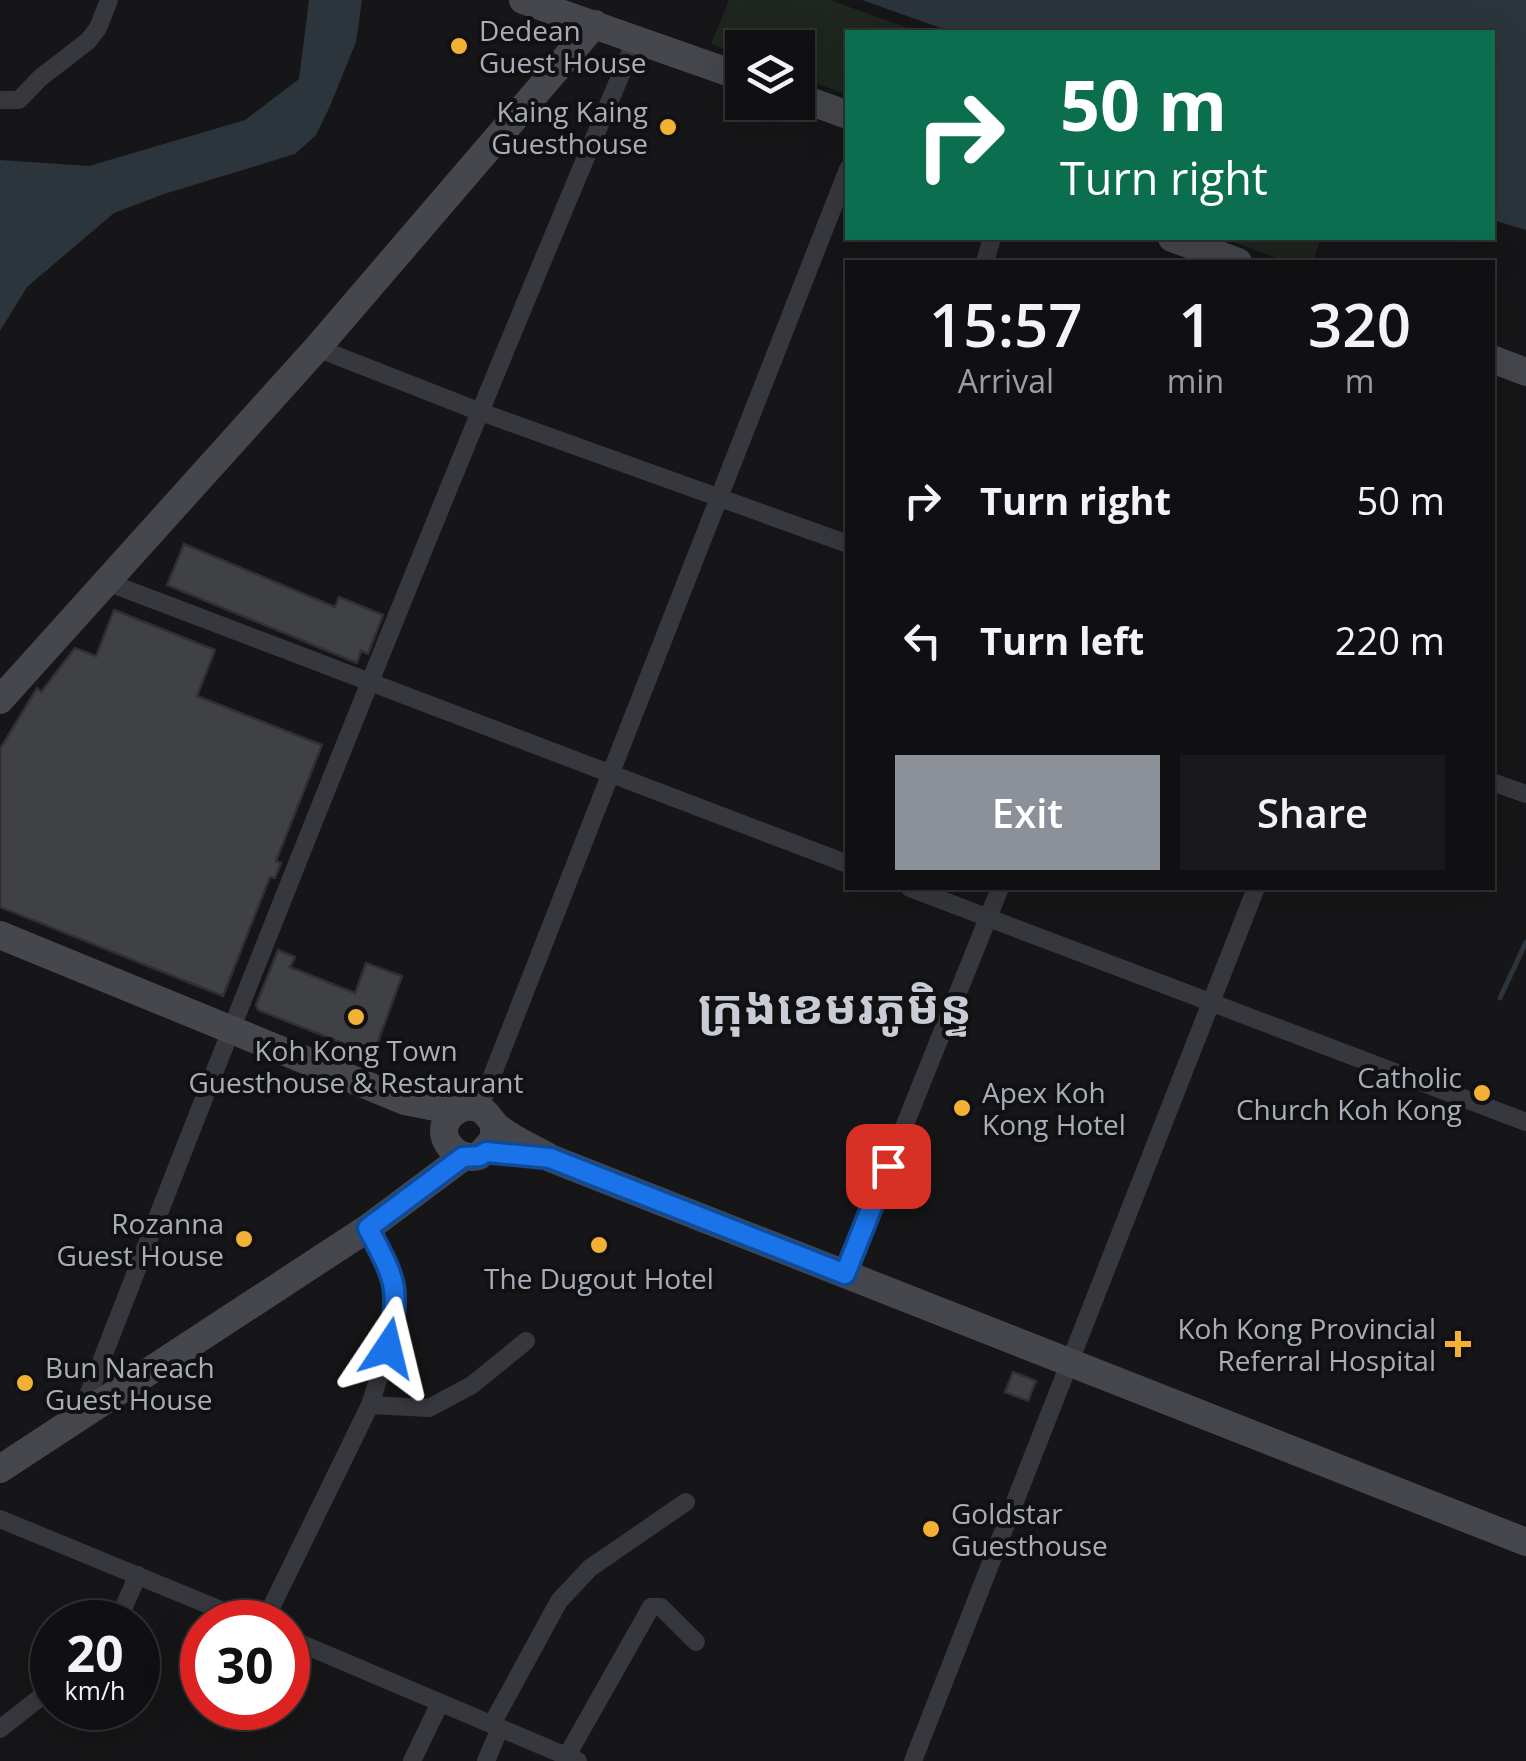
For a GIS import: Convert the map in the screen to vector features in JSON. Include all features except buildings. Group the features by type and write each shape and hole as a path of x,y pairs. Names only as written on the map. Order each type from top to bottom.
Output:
{"street":[{"path":"0,100 19,100 40,78 88,41 109,0"},
{"path":"522,0 725,71"},
{"path":"0,700 317,348 595,24"},
{"path":"79,1420 229,1031 478,411 636,39"},
{"path":"815,103 845,114"},
{"path":"0,1469 368,1228 436,1178 467,1133 845,177"},
{"path":"1178,240 1232,260"},
{"path":"317,348 478,411 845,543"},
{"path":"1495,360 1526,372"},
{"path":"107,582 845,863"},
{"path":"1495,783 1526,794"},
{"path":"915,890 1526,1122"},
{"path":"845,1274 999,890"},
{"path":"912,1761 1255,890"},
{"path":"0,936 405,1100 467,1133 550,1158 1526,1542"},
{"path":"275,1600 370,1405 388,1348 397,1301 392,1273 368,1228"},
{"path":"370,1405 429,1408 472,1385 526,1341"},
{"path":"486,1761 496,1726 558,1601 590,1568 686,1502"},
{"path":"0,1518 198,1600"},
{"path":"127,1600 138,1575"},
{"path":"310,1647 569,1759 651,1608 661,1608 696,1642"},
{"path":"412,1761 440,1703"},
{"path":"0,1729 30,1705"}],"shaded area":[{"path":"309,0 362,0 356,42 316,135 295,154 114,213 27,287 0,331 0,160 89,166 245,120 299,79"},
{"path":"729,0 830,0 913,30 845,30 845,94 815,83 815,30 725,30 725,49 711,44"},
{"path":"862,0 1526,0 1526,230 1495,221 1495,30 946,30"},
{"path":"1228,240 1320,240 1314,260 1282,260"}],"waterway":[{"path":"1500,998 1526,942"}],"place":[{"name":"Dedean Guest House","path":"459,46"},
{"name":"Kaing Kaing Guesthouse","path":"668,127"},
{"name":"Koh Kong Town Guesthouse & Restaurant","path":"356,1017"},
{"name":"Catholic Church Koh Kong","path":"1482,1093"},
{"name":"Apex Koh Kong Hotel","path":"962,1108"},
{"name":"Rozanna Guest House","path":"244,1239"},
{"name":"The Dugout Hotel","path":"599,1245"},
{"name":"Koh Kong Provincial Referral Hospital","path":"1458,1344"},
{"name":"Bun Nareach Guest House","path":"25,1383"},
{"name":"Goldstar Guesthouse","path":"931,1529"}],"district":[{"name":"ក្រុងខេមរភូមិន្ទ","path":"835,1005"}],"route":[{"path":"388,1348 397,1301 392,1273 368,1228 463,1157 486,1152 550,1158 845,1274 888,1166"}]}
